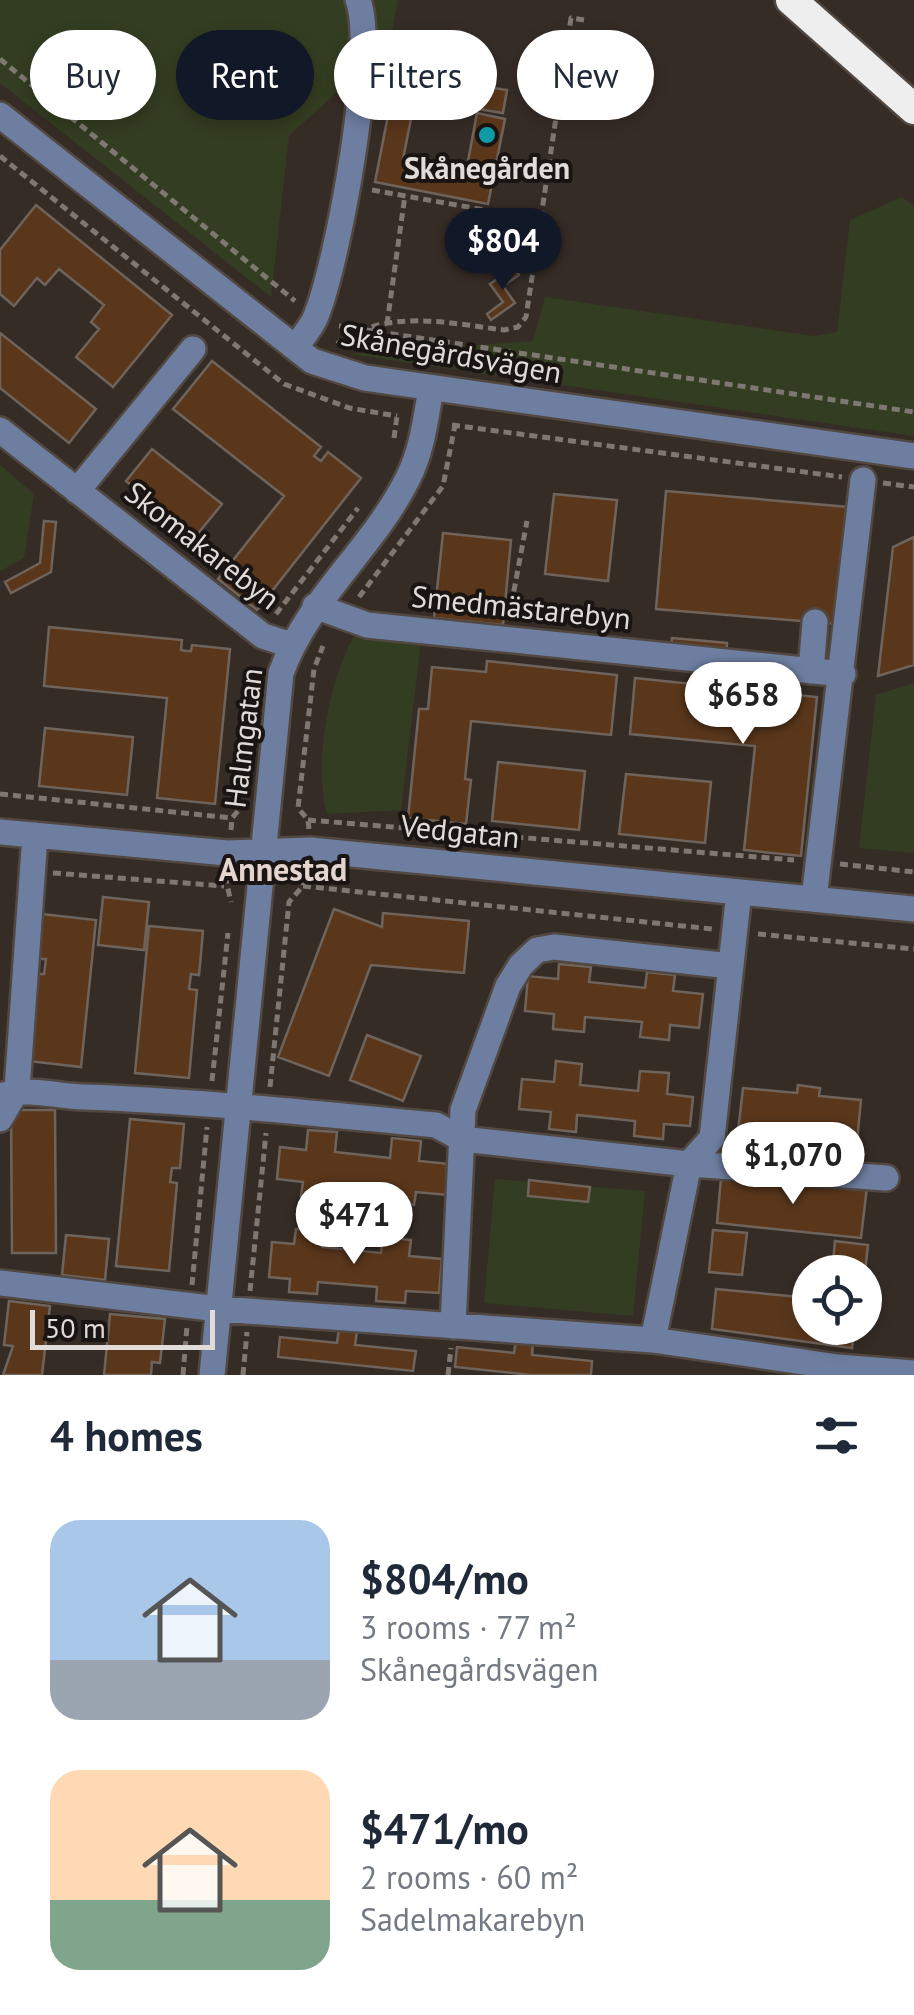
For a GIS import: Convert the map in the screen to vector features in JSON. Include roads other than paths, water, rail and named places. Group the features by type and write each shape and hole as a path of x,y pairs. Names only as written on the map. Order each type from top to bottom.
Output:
{"highway":[{"path":"791,0 914,109"}],"street":[{"path":"304,354 316,318 344,185 366,46 358,0"},
{"name":"Skånegårdsvägen","path":"0,115 304,354 366,378 914,456"},
{"name":"Skomakarebyn","path":"77,491 193,350"},
{"name":"Halmgatan","path":"212,1375 235,1104 281,673 291,645 315,606 396,502 411,474 431,388"},
{"name":"Skomakarebyn","path":"0,430 264,636 291,645"},
{"path":"814,899 863,480"},
{"name":"Smedmästarebyn","path":"315,606 342,619 843,674"},
{"path":"811,671 815,622"},
{"name":"Vedgatan","path":"0,832 227,853 310,850 914,909"},
{"path":"0,1119 8,1093 35,835"},
{"path":"652,1340 688,1164 712,1138 739,892"},
{"path":"453,1326 463,1110 508,986 521,965 537,950 554,947 731,966"},
{"path":"8,1093 235,1104 436,1126 462,1139 688,1164 886,1178"},
{"path":"0,1283 219,1309 652,1340 838,1367 914,1372"}],"place":[{"name":"Skånegården","path":"487,135"}],"district":[{"name":"Annestad","path":"283,870"}]}
